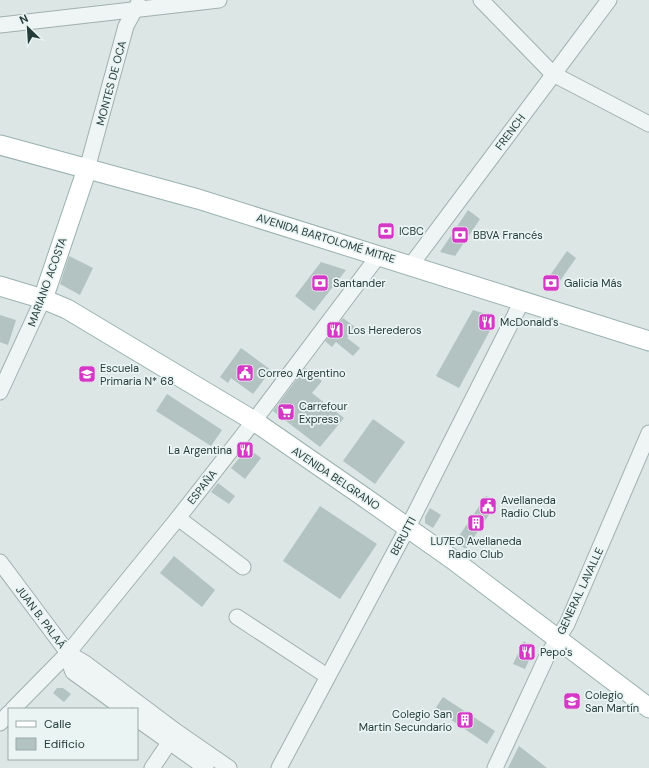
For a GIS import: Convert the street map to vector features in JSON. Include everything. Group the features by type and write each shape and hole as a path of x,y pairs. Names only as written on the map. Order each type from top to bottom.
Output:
{"main road":[{"name":"AVENIDA BARTOLOMÉ MITRE","path":"0,146 192,197 649,341"},
{"name":"MARIANO ACOSTA","path":"43,299 87,169"},
{"name":"AVENIDA BELGRANO","path":"0,286 43,299 67,309 254,421 408,527 649,708"}],"street":[{"path":"0,25 137,5 218,0"},
{"path":"481,0 553,74 649,124"},
{"name":"FRENCH","path":"411,265 609,0"},
{"name":"MONTES DE OCA","path":"87,169 126,26 137,5"},
{"name":"ESPAÑA","path":"14,708 68,652 178,518 254,421 379,255"},
{"name":"MARIANO ACOSTA","path":"0,392 43,299"},
{"name":"BERUTTI","path":"279,768 408,527 522,301"},
{"name":"GENERAL LAVALLE","path":"495,768 547,656 567,624 649,433"},
{"path":"178,518 243,567"},
{"name":"JUAN B. PALAÁ","path":"0,562 68,652 85,663 173,737 206,768"},
{"path":"236,617 327,676"},
{"name":"JUAN B. PALAÁ","path":"68,652 73,672 123,708"},
{"path":"0,723 8,715"},
{"name":"JUAN B. PALAÁ","path":"138,720 229,768"},
{"path":"152,768 173,737"}],"building":[{"name":"BBVA Francés","path":"468,210 480,219 455,256 440,252"},
{"path":"567,251 576,258 555,288 544,284"},
{"path":"69,256 93,268 80,295 60,284"},
{"name":"Santander","path":"321,262 346,270 314,311 295,296"},
{"path":"473,310 489,315 494,323 459,388 436,376"},
{"path":"0,315 16,320 8,345 0,342"},
{"path":"343,318 355,327 347,338 360,348 353,356 336,342 332,347 325,341"},
{"name":"Correo Argentino","path":"241,348 271,370 253,394 231,378 228,383 220,377"},
{"path":"305,368 322,381 312,393 344,418 320,447 273,411"},
{"path":"167,394 222,430 211,446 156,411"},
{"path":"373,419 405,442 375,484 343,461"},
{"path":"250,450 261,458 245,479 231,468 245,451"},
{"path":"218,483 235,496 229,504 211,492"},
{"name":"LU7EO Avellaneda Radio Club","path":"486,496 497,503 466,549 455,542"},
{"path":"320,506 377,544 340,599 283,561"},
{"path":"430,508 441,515 433,528 425,523 425,517"},
{"path":"174,556 215,590 202,607 160,573"},
{"path":"524,641 531,648 532,654 525,669 513,664"},
{"path":"57,688 63,688 71,694 64,702 53,693"},
{"name":"Colegio San Martin Secundario","path":"443,697 495,731 487,744 435,709"},
{"path":"519,746 547,768 508,768"}],"place":[{"name":"ICBC","path":"386,231"},
{"name":"BBVA Francés","path":"460,235"},
{"name":"Santander","path":"320,283"},
{"name":"Galicia Más","path":"551,283"},
{"name":"McDonald's","path":"487,322"},
{"name":"Los Herederos","path":"335,330"},
{"name":"Correo Argentino","path":"245,373"},
{"name":"Escuela Primaria N* 68","path":"87,374"},
{"name":"Carrefour Express","path":"286,412"},
{"name":"La Argentina","path":"245,450"},
{"name":"Avellaneda Radio Club","path":"488,506"},
{"name":"LU7EO Avellaneda Radio Club","path":"476,523"},
{"name":"Pepo's","path":"527,652"},
{"name":"Colegio San Martín","path":"572,701"},
{"name":"Colegio San Martin Secundario","path":"465,720"}]}
